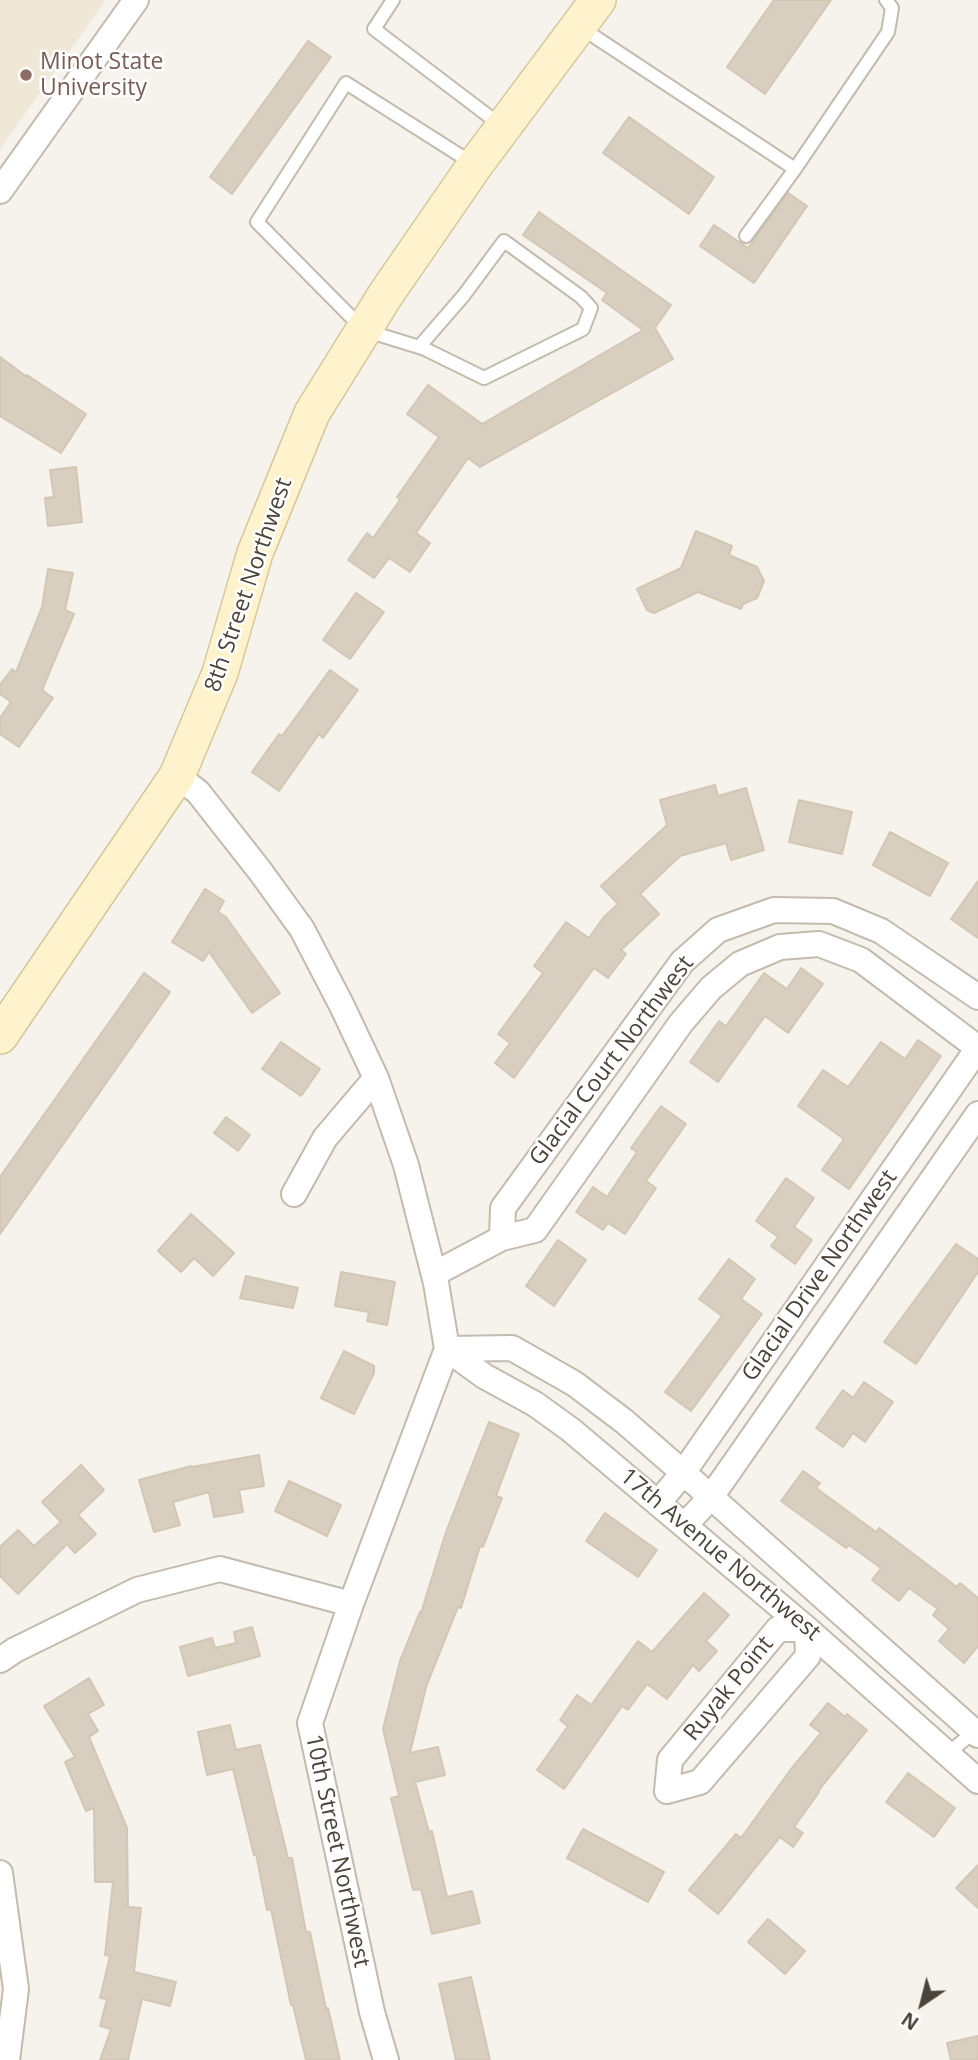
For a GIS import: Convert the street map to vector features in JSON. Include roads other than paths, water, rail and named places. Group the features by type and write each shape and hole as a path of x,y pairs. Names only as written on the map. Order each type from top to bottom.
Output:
{"street":[{"path":"4,177 136,0"},
{"name":"8th Street Northwest","path":"0,1036 177,776 220,673 255,553 312,413 386,294 475,165 589,13"},
{"path":"0,1660 137,1590 220,1569 351,1604 447,1349 434,1274 406,1165 376,1078 302,929 198,792 177,776"},
{"name":"Glacial Court Northwest","path":"502,1238 503,1208 682,962 718,930 774,910 834,911 881,931 978,997"},
{"path":"434,1274 502,1238 535,1230 681,1023 711,988 740,964 770,951 780,947 819,944 861,960 978,1048"},
{"name":"Glacial Drive Northwest","path":"659,1502 683,1473 978,1048"},
{"path":"294,1194 324,1138 376,1078"},
{"path":"685,1525 711,1497 978,1114"},
{"path":"447,1349 512,1348 575,1384 625,1422 976,1733"},
{"name":"17th Avenue Northwest","path":"447,1349 484,1376 535,1404 659,1502 978,1781"},
{"name":"10th Street Northwest","path":"351,1604 310,1723 369,1999 386,2060"},
{"path":"807,1629 830,1604"},
{"name":"Ruyak Point","path":"778,1629 807,1629 808,1656 700,1782 667,1791 670,1760 778,1629"},
{"path":"0,1873 16,1989 7,2060"}],"lane":[{"path":"393,0 374,29 503,127"},
{"path":"746,236 888,32 892,8 886,0"},
{"path":"589,13 795,169"},
{"path":"419,347 464,295 505,241 582,297 591,308 583,329 484,378 419,347 363,330 257,222 346,83 475,165"},
{"path":"948,1754 976,1733"}],"place":[{"name":"Minot State University","path":"26,75"}]}
